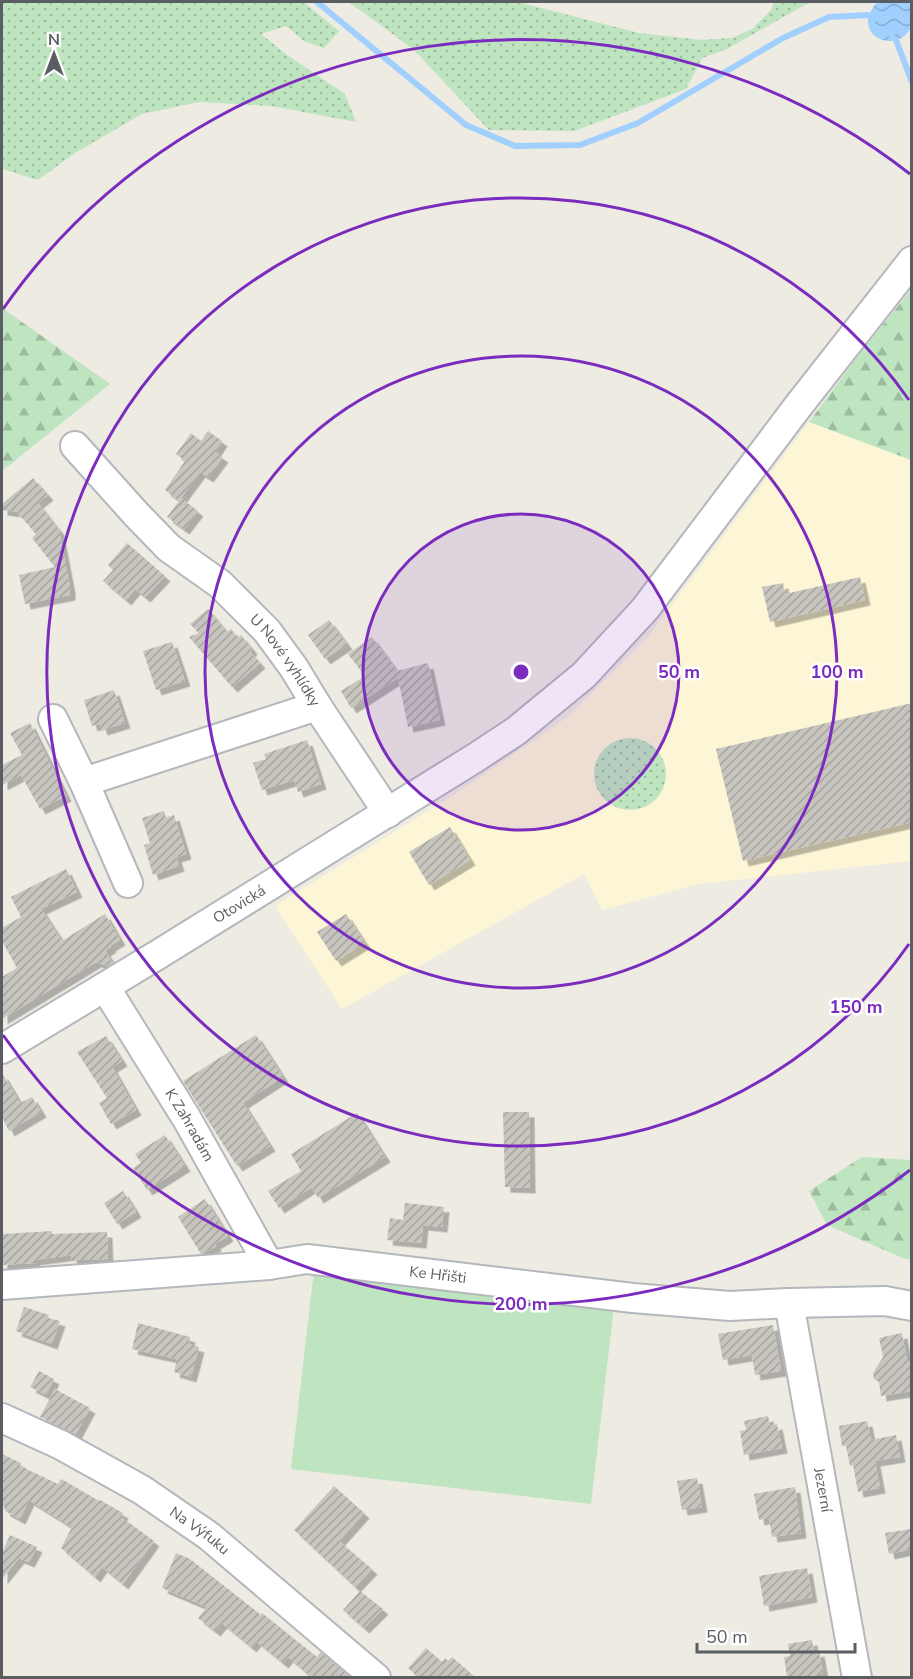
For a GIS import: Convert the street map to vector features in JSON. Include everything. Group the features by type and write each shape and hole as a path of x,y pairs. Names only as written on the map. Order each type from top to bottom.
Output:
{"street":[{"name":"Otovická","path":"2,1049 475,758 516,731 584,675 645,609 799,405 912,261"},
{"name":"U Nové vyhlídky","path":"75,446 169,548 220,584 267,631 294,668 317,706 84,782"},
{"path":"317,706 387,813"},
{"path":"53,719 84,782 128,883"},
{"name":"K Zahradám","path":"105,987 187,1119 269,1265"},
{"name":"Ke Hřišti","path":"2,1285 269,1265 307,1259 633,1298 730,1306 885,1301 912,1306"},
{"name":"Jezerní","path":"789,1303 857,1677"},
{"name":"Na Výfuku","path":"2,1418 62,1445 142,1490 209,1536 376,1677"}],"shaded area":[{"path":"809,422 911,460 911,861 699,884 602,910 584,874 342,1009 275,906 455,794 569,716 646,639"}],"green space":[{"path":"2,2 303,2 339,31 324,48 305,42 286,26 261,34 287,55 345,94 356,122 272,106 199,102 142,114 75,153 38,180 2,169"},
{"path":"349,2 518,2 639,33 701,40 732,38 752,29 771,10 774,2 810,2 727,49 702,58 686,89 574,131 489,130 413,49"},
{"path":"911,290 911,460 809,422"},
{"path":"2,308 110,384 2,471"},
{"path":"630,738 644,741 656,748 663,760 666,774 663,788 656,800 644,807 630,810 616,807 604,800 597,788 594,774 597,760 604,748 616,741"},
{"path":"862,1157 911,1160 911,1260 827,1225 809,1191"},
{"path":"314,1270 614,1306 591,1504 291,1469"}],"water":[{"path":"877,2 911,3 912,24 905,36 887,41 878,38 872,32 868,24 870,14"}],"building":[{"path":"208,431 222,441 215,452 223,457 208,477 200,472 181,498 198,511 184,529 167,517 179,501 165,490 185,461 176,454 191,433 201,441"},
{"path":"33,478 48,495 38,503 59,530 70,595 25,604 19,575 55,567 32,538 36,534 17,512 2,510 2,504"},
{"path":"127,543 165,576 145,597 135,589 126,600 103,581 113,570 108,565"},
{"path":"860,577 865,600 770,622 762,587 783,583 785,594"},
{"path":"208,609 227,632 231,629 238,638 241,635 252,649 250,652 260,663 232,687 189,637 199,633 190,624"},
{"path":"329,620 347,644 325,659 308,635"},
{"path":"372,637 397,671 428,663 440,720 408,727 398,678 351,708 341,691 365,676 348,654"},
{"path":"172,642 185,681 156,690 143,651"},
{"path":"114,690 125,723 102,730 100,724 92,726 84,700"},
{"path":"912,703 912,822 743,861 716,749"},
{"path":"30,723 66,796 40,809 21,775 2,785 2,765 22,755 10,733"},
{"path":"307,740 321,784 298,792 294,780 262,790 253,763 266,759 264,754"},
{"path":"164,811 166,818 174,815 186,854 176,857 179,866 153,875 144,845 150,843 142,818"},
{"path":"450,827 470,860 429,885 409,852"},
{"path":"66,869 77,892 41,909 62,941 105,914 120,940 105,951 113,963 108,966 96,962 2,1019 2,977 17,968 2,941 2,928 21,917 11,897"},
{"path":"346,914 365,943 336,961 317,932"},
{"path":"256,1035 283,1077 243,1103 270,1146 237,1166 183,1081"},
{"path":"106,1036 122,1061 112,1067 136,1110 111,1124 99,1103 107,1098 77,1052"},
{"path":"2,1073 20,1103 32,1097 41,1112 9,1131 2,1117"},
{"path":"503,1112 529,1112 530,1188 505,1187"},
{"path":"357,1113 385,1157 318,1198 312,1187 279,1208 268,1191 301,1171 291,1154"},
{"path":"165,1135 185,1166 147,1190 133,1168 141,1163 135,1154"},
{"path":"123,1191 136,1212 117,1224 104,1203"},
{"path":"205,1199 228,1236 201,1254 178,1217"},
{"path":"405,1203 444,1207 442,1227 423,1225 421,1243 387,1240 390,1218 403,1220"},
{"path":"52,1231 52,1234 107,1232 108,1259 72,1260 71,1255 34,1260 34,1263 2,1265 2,1234"},
{"path":"24,1307 60,1321 52,1344 16,1331"},
{"path":"138,1323 190,1337 189,1344 199,1347 191,1377 174,1372 177,1359 132,1349"},
{"path":"773,1325 781,1371 755,1375 752,1355 723,1360 718,1334"},
{"path":"902,1333 907,1362 912,1361 912,1391 881,1396 879,1382 874,1379 873,1373 883,1357 879,1338"},
{"path":"39,1371 54,1379 46,1395 30,1387"},
{"path":"55,1389 90,1408 76,1434 40,1417"},
{"path":"768,1416 770,1426 777,1424 782,1448 744,1455 740,1431 746,1430 744,1421"},
{"path":"867,1421 871,1440 896,1435 900,1457 875,1461 880,1488 858,1492 853,1465 850,1466 846,1446 842,1446 839,1426"},
{"path":"2,1454 21,1463 20,1466 58,1484 61,1479 123,1513 121,1517 154,1541 123,1584 102,1567 95,1577 61,1548 72,1527 29,1500 20,1519 5,1511 2,1505"},
{"path":"697,1478 702,1507 682,1510 677,1481"},
{"path":"334,1486 364,1513 339,1541 372,1569 355,1587 294,1530"},
{"path":"795,1487 801,1533 772,1537 769,1518 759,1520 754,1494"},
{"path":"912,1529 912,1549 889,1554 885,1533"},
{"path":"10,1535 37,1547 29,1562 19,1558 2,1579 2,1553"},
{"path":"176,1553 190,1559 317,1657 321,1652 350,1677 311,1677 288,1657 283,1663 256,1641 251,1647 222,1623 215,1631 198,1618 207,1607 162,1588"},
{"path":"807,1568 812,1597 764,1606 759,1576"},
{"path":"360,1591 383,1609 364,1628 343,1610"},
{"path":"812,1640 814,1652 819,1651 823,1673 818,1674 818,1677 787,1677 784,1657 790,1656 788,1644"},
{"path":"426,1648 442,1662 445,1658 448,1661 452,1657 475,1677 418,1677 408,1668"}],"waterway":[{"path":"317,2 466,125 515,146 580,145 638,123 783,38 829,17 868,15 873,20"},
{"path":"892,36 896,40 912,82"}]}
